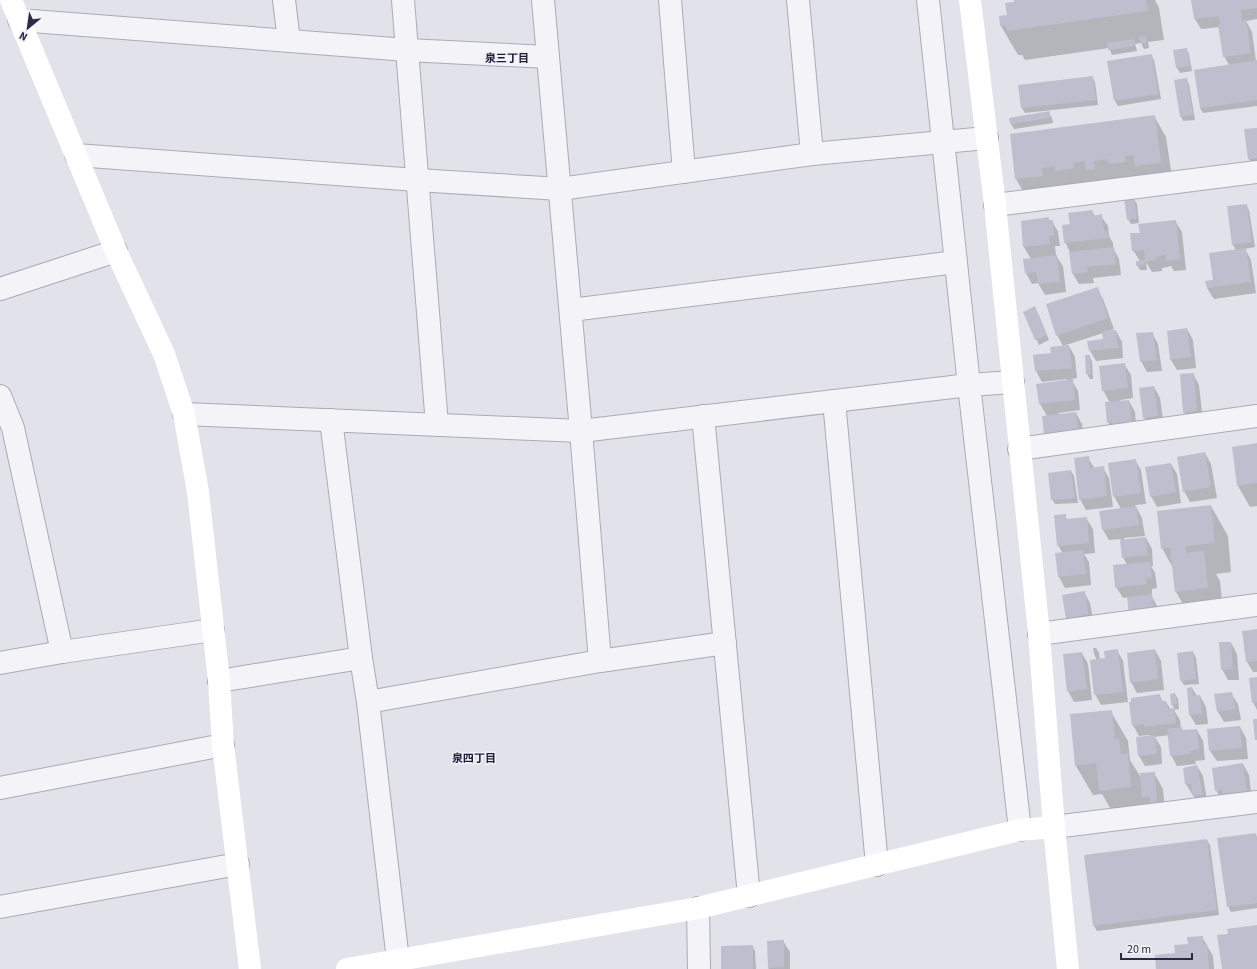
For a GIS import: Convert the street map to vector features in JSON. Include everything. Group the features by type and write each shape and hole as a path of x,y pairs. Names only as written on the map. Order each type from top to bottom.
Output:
{"street":[{"path":"11,0 116,251 164,354 184,414 198,492 219,681 223,744 250,969"},
{"path":"284,0 289,41"},
{"path":"403,0 437,425"},
{"path":"543,0 582,431 600,662"},
{"path":"670,0 684,172"},
{"path":"798,0 812,154"},
{"path":"928,0 969,385 1020,830"},
{"path":"970,0 995,205 1039,634 1054,827 1068,969"},
{"path":"19,20 407,50 548,57"},
{"path":"76,155 560,189 812,154 987,138"},
{"path":"995,205 1257,172"},
{"path":"0,289 116,251"},
{"path":"571,310 956,262"},
{"path":"184,414 582,431 969,385 1013,382"},
{"path":"0,396 13,428 62,652"},
{"path":"834,401 877,865"},
{"path":"703,416 749,896"},
{"path":"1019,449 1257,416"},
{"path":"331,420 360,658 368,702 398,965"},
{"path":"1039,634 1257,605"},
{"path":"0,663 62,652 213,630"},
{"path":"368,702 600,662 725,643"},
{"path":"219,681 360,658"},
{"path":"0,788 223,744"},
{"path":"347,969 398,965 698,908 1020,830 1257,802"},
{"path":"0,907 238,864"},
{"path":"698,908 699,969"}],"building":[{"path":"1014,0 1146,0 1148,11 1007,31 1006,26 1000,26 999,16 1007,15 1005,3 1014,2"},
{"path":"1191,0 1257,0 1257,8 1241,10 1242,21 1246,20 1251,53 1223,57 1218,25 1220,24 1219,16 1194,19"},
{"path":"1145,36 1147,43 1141,44 1139,37"},
{"path":"1134,39 1134,46 1108,50 1107,43"},
{"path":"1187,48 1190,66 1176,68 1173,50"},
{"path":"1152,54 1158,94 1114,101 1107,61"},
{"path":"1257,60 1257,100 1200,108 1194,70"},
{"path":"1093,76 1096,100 1021,108 1018,85"},
{"path":"1187,78 1193,115 1180,117 1174,80"},
{"path":"1050,111 1050,118 1010,124 1009,118"},
{"path":"1155,115 1161,163 1135,166 1134,155 1125,156 1126,162 1108,164 1107,159 1094,161 1095,169 1086,170 1085,161 1074,163 1074,168 1055,171 1055,166 1042,168 1043,176 1015,179 1010,134"},
{"path":"1257,128 1257,158 1248,159 1244,129"},
{"path":"1124,198 1134,198 1137,218 1127,220"},
{"path":"1247,204 1252,242 1232,245 1227,206"},
{"path":"1092,210 1093,216 1102,214 1104,231 1107,231 1108,238 1064,243 1062,225 1070,224 1068,213"},
{"path":"1049,217 1049,220 1053,220 1054,235 1049,236 1050,244 1023,247 1021,221"},
{"path":"1176,220 1180,259 1166,261 1166,255 1156,257 1156,260 1144,262 1144,265 1136,266 1136,261 1145,260 1144,250 1132,251 1130,233 1140,233 1138,224"},
{"path":"1114,247 1116,264 1087,267 1088,272 1072,274 1069,252"},
{"path":"1246,248 1251,282 1207,288 1205,281 1213,280 1209,253"},
{"path":"1057,255 1060,282 1038,284 1036,272 1025,274 1023,259"},
{"path":"1098,287 1108,318 1056,336 1046,304"},
{"path":"1035,306 1047,335 1035,340 1023,312"},
{"path":"1187,328 1191,357 1170,360 1167,331"},
{"path":"1116,330 1118,348 1089,351 1087,341 1103,339 1102,331"},
{"path":"1153,332 1157,360 1140,362 1136,333"},
{"path":"1069,345 1072,368 1035,371 1033,355 1051,353 1050,347"},
{"path":"1085,355 1090,355 1091,374 1086,374"},
{"path":"1125,363 1128,388 1102,391 1099,366"},
{"path":"1194,373 1197,411 1183,413 1180,374"},
{"path":"1073,379 1075,400 1039,404 1036,384"},
{"path":"1154,386 1158,416 1143,418 1139,388"},
{"path":"1129,400 1132,425 1113,427 1112,422 1107,423 1105,402"},
{"path":"1076,412 1078,431 1044,435 1042,416"},
{"path":"1257,443 1257,483 1237,486 1232,447"},
{"path":"1205,452 1211,487 1183,492 1177,457"},
{"path":"1089,456 1090,468 1104,466 1107,496 1079,500 1074,458"},
{"path":"1136,459 1141,493 1113,497 1108,463"},
{"path":"1171,463 1176,492 1150,497 1145,467"},
{"path":"1071,470 1075,498 1051,500 1048,473"},
{"path":"1211,505 1215,543 1186,546 1186,553 1204,551 1208,588 1175,592 1170,548 1161,549 1157,511"},
{"path":"1136,506 1139,525 1102,530 1099,511"},
{"path":"1066,514 1066,519 1087,517 1089,543 1057,546 1054,515"},
{"path":"1146,537 1148,555 1122,558 1120,540"},
{"path":"1083,550 1086,574 1058,577 1055,553"},
{"path":"1150,562 1152,578 1146,578 1147,584 1115,588 1113,565"},
{"path":"1085,591 1088,614 1066,619 1062,595"},
{"path":"1152,594 1154,611 1129,613 1127,597"},
{"path":"1257,629 1257,661 1246,662 1242,631"},
{"path":"1219,642 1231,642 1233,669 1221,670"},
{"path":"1118,649 1123,692 1094,695 1090,660 1105,658 1104,651"},
{"path":"1155,649 1158,679 1130,683 1127,653"},
{"path":"1193,651 1196,679 1180,681 1177,653"},
{"path":"1082,652 1087,689 1067,692 1063,654"},
{"path":"1257,677 1257,702 1252,703 1249,678"},
{"path":"1192,687 1193,696 1200,695 1202,714 1189,715 1187,688"},
{"path":"1232,692 1236,709 1217,712 1214,694"},
{"path":"1175,693 1177,704 1171,705 1170,694"},
{"path":"1160,694 1161,701 1166,701 1168,709 1174,708 1176,723 1144,727 1144,724 1132,726 1129,702 1131,702 1131,698"},
{"path":"1112,710 1115,739 1119,738 1121,754 1128,753 1131,787 1099,791 1096,763 1075,766 1070,714"},
{"path":"1253,719 1257,719 1257,740 1255,740"},
{"path":"1240,726 1242,748 1209,751 1207,729"},
{"path":"1182,727 1182,730 1197,729 1199,749 1190,751 1191,754 1170,756 1167,729"},
{"path":"1155,735 1157,754 1138,756 1136,737"},
{"path":"1243,763 1247,792 1222,795 1222,790 1215,791 1212,768"},
{"path":"1197,765 1203,795 1193,796 1191,784 1185,784 1183,768"},
{"path":"1155,772 1157,805 1150,805 1150,797 1142,797 1140,773"},
{"path":"1256,833 1257,903 1227,907 1217,838"},
{"path":"1207,839 1217,910 1093,926 1084,855"},
{"path":"1257,925 1257,969 1222,969 1217,935 1228,934 1227,929"},
{"path":"1203,936 1203,944 1207,944 1209,969 1156,969 1155,955 1175,953 1174,945 1188,944 1187,937"},
{"path":"784,940 784,967 768,968 767,941"},
{"path":"753,945 753,969 721,969 721,946"}],"district":[{"name":"泉三丁目","path":"507,58"},
{"name":"泉四丁目","path":"474,758"}]}
